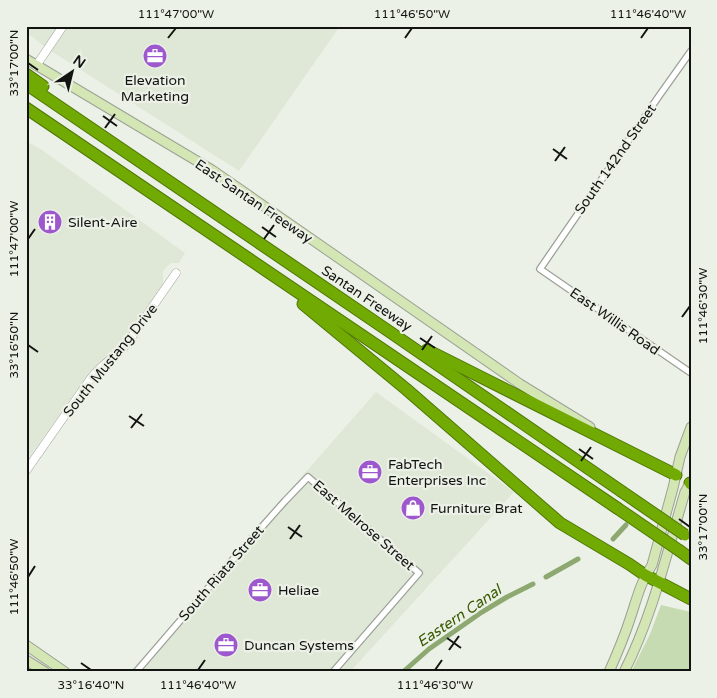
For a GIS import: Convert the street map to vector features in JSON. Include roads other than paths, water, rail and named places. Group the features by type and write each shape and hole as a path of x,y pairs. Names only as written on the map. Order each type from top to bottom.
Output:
{"highway":[{"path":"26,74 59,99 87,125"},
{"name":"Santan Freeway","path":"26,84 688,537"},
{"path":"26,108 691,558"},
{"path":"26,114 86,149"},
{"path":"206,231 275,282 380,367 566,528 629,564 645,576 691,599"},
{"path":"390,332 676,475"}],"main road":[{"name":"East Santan Freeway","path":"26,59 212,170 520,384 626,450"},
{"path":"609,672 628,625 638,592 652,565 680,456 691,427"},
{"path":"624,672 641,636 685,492 690,483 676,475"},
{"path":"26,646 65,672"},
{"path":"26,660 44,672"}],"street":[{"path":"36,66 63,26"},
{"name":"South 142nd Street","path":"540,268 691,51"},
{"name":"East Willis Road","path":"540,268 691,373"},
{"name":"South Mustang Drive","path":"26,471 91,378 126,345 176,273"},
{"name":"East Melrose Street","path":"308,477 419,573 333,672"},
{"name":"South Riata Street","path":"136,672 308,477"}],"waterway":[{"name":"Eastern Canal","path":"613,539 626,525"},
{"name":"Eastern Canal","path":"546,577 578,559"},
{"name":"Eastern Canal","path":"403,672 429,649 482,612 533,584"}],"place":[{"name":"Elevation Marketing","path":"155,56"},
{"name":"Silent-Aire","path":"50,222"},
{"name":"FabTech Enterprises Inc","path":"370,472"},
{"name":"Furniture Brat","path":"413,508"},
{"name":"Heliae","path":"260,590"},
{"name":"Duncan Systems","path":"226,645"}]}
